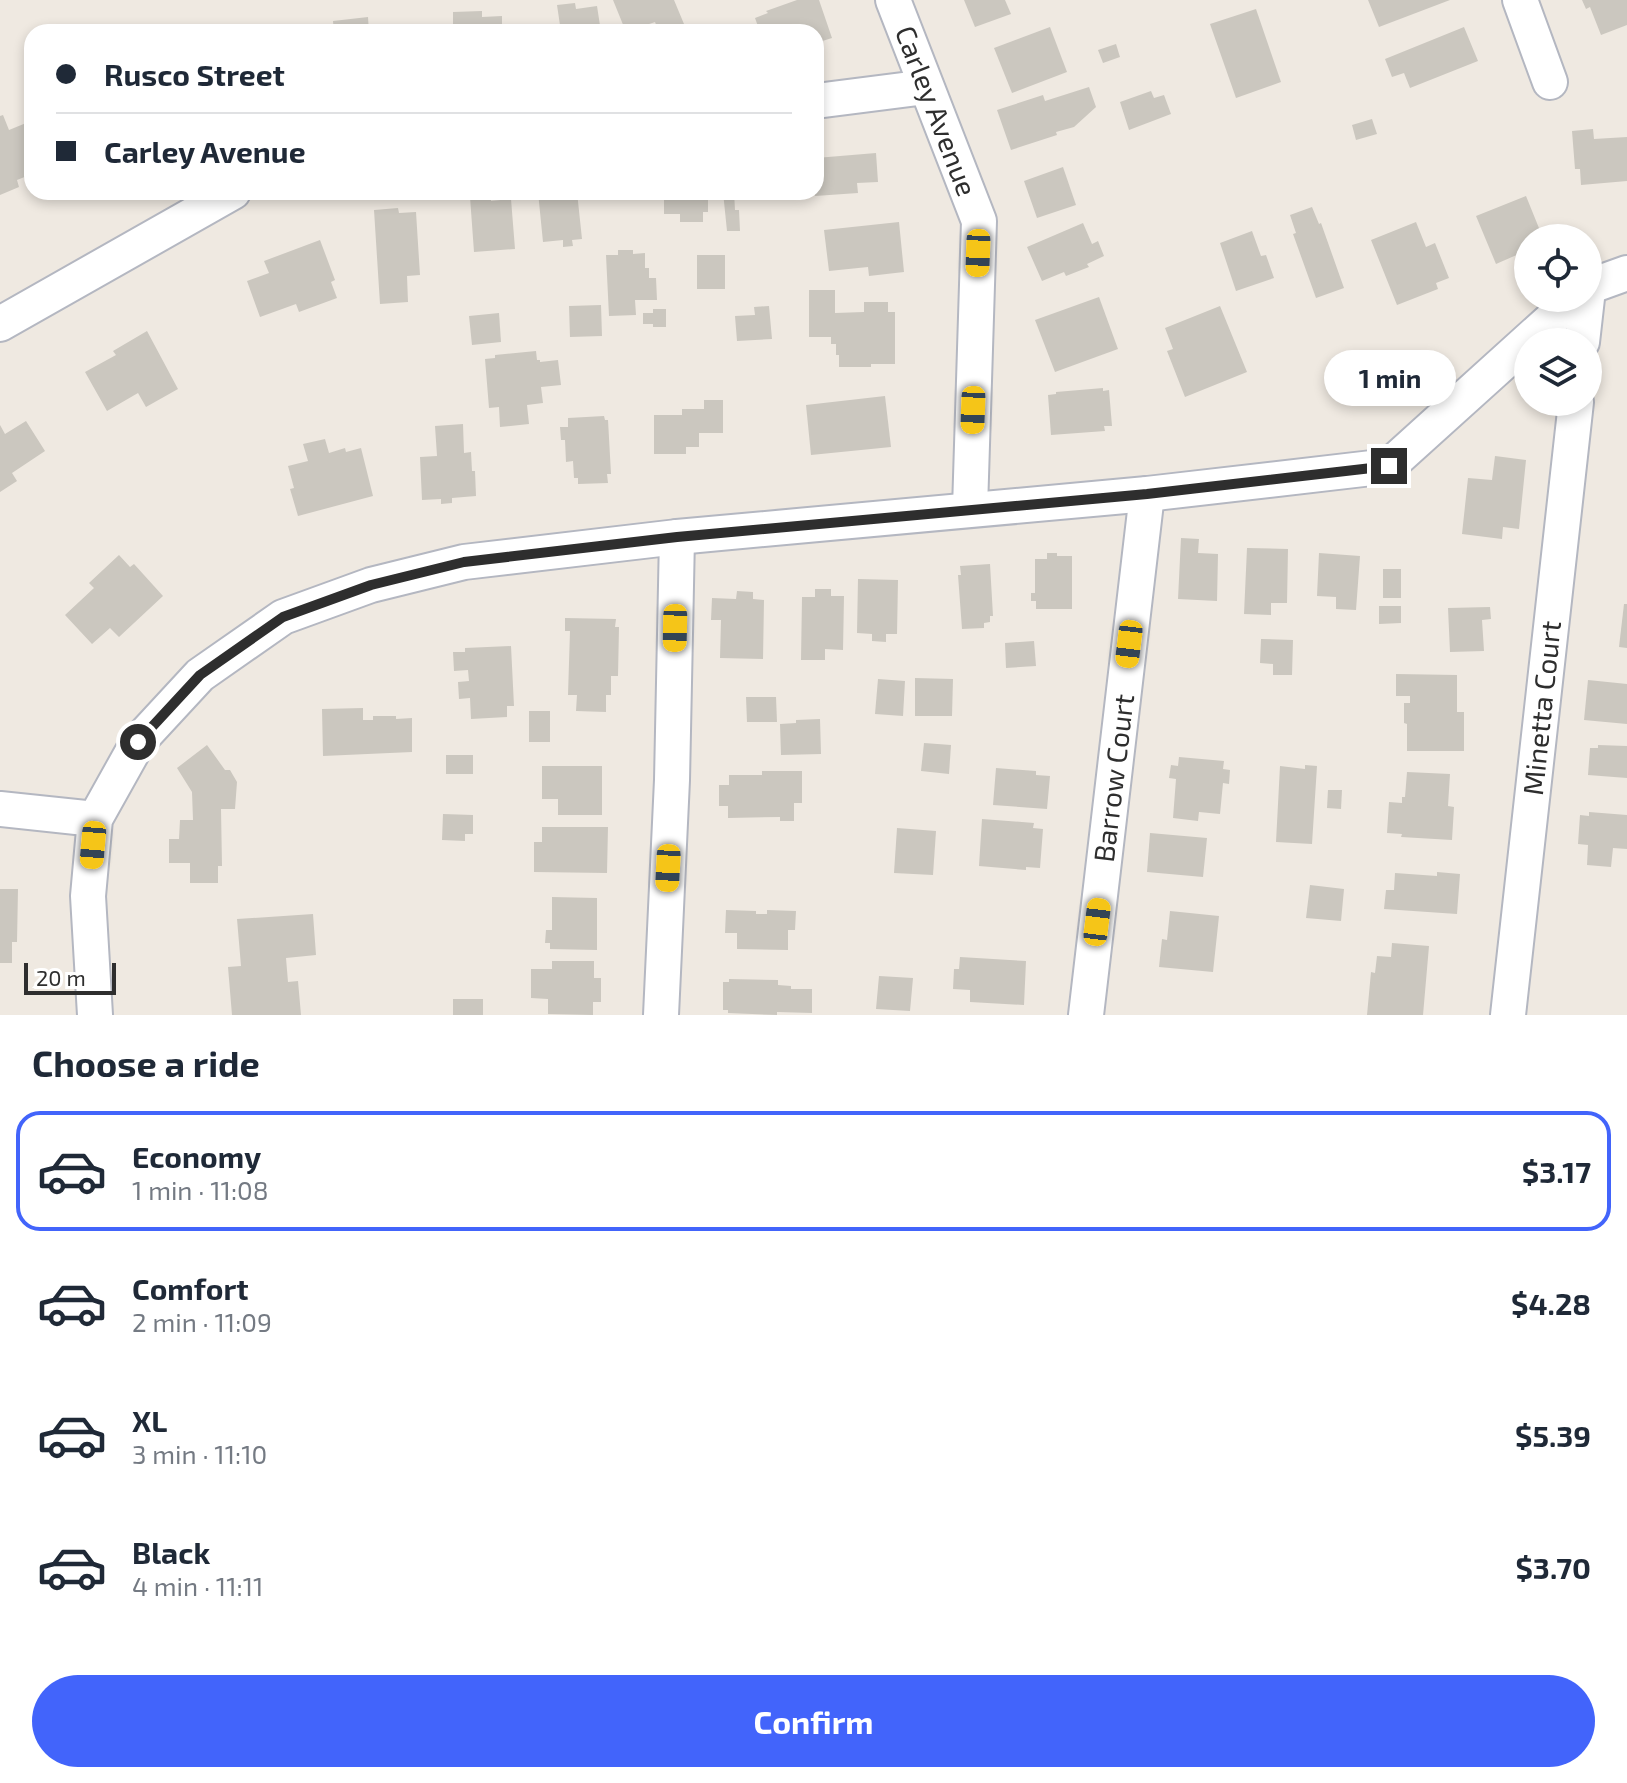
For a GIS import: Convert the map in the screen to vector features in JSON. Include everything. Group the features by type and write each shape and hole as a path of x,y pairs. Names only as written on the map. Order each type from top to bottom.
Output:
{"street":[{"name":"Carley Avenue","path":"893,0 979,221 970,509"},
{"path":"1520,0 1550,82"},
{"path":"824,100 926,87"},
{"path":"0,324 219,200"},
{"path":"1602,283 1627,273"},
{"path":"95,1015 88,896 95,819 138,742 169,708 200,675 283,617 371,585 464,562 677,537 1147,494 1389,466 1560,312"},
{"name":"Minetta Court","path":"1508,1015 1574,416"},
{"name":"Barrow Court","path":"1086,1015 1147,494"},
{"path":"661,1015 672,780 677,537"},
{"path":"0,809 95,819"}],"building":[{"path":"613,0 674,0 684,24 655,22 623,24"},
{"path":"797,0 819,0 832,38 824,40 824,24 757,24 755,18 768,13 766,11"},
{"path":"964,0 1005,0 1011,14 975,27"},
{"path":"1368,0 1450,0 1379,27"},
{"path":"1582,0 1627,0 1627,25 1601,35 1590,7 1586,9"},
{"path":"575,3 576,9 597,6 600,24 560,24 557,5"},
{"path":"1256,9 1281,82 1236,98 1210,24"},
{"path":"482,11 482,17 502,16 502,24 453,24 453,12"},
{"path":"368,17 368,24 333,24 333,21"},
{"path":"1050,27 1067,72 1012,93 994,48"},
{"path":"1464,27 1478,61 1410,88 1404,73 1392,77 1385,59"},
{"path":"1116,44 1120,57 1103,63 1098,50"},
{"path":"1089,87 1096,107 1074,127 1011,150 997,110 1043,95 1045,101"},
{"path":"1151,91 1154,98 1164,95 1171,114 1129,130 1120,102"},
{"path":"3,115 9,130 24,124 24,177 17,180 19,187 0,195 0,116"},
{"path":"1372,119 1377,134 1356,140 1352,125"},
{"path":"1593,129 1594,139 1627,137 1627,181 1581,185 1580,169 1575,169 1572,131"},
{"path":"876,153 878,182 857,183 858,193 824,195 824,157"},
{"path":"1063,167 1076,205 1037,218 1024,181"},
{"path":"1526,196 1537,224 1514,224 1514,256 1496,264 1476,216"},
{"path":"470,200 511,200 515,249 474,252"},
{"path":"539,200 578,200 582,239 572,240 573,246 563,247 563,240 543,242"},
{"path":"664,200 708,200 708,212 703,212 703,222 680,222 680,214 664,214"},
{"path":"724,200 734,200 735,210 739,210 740,231 727,231"},
{"path":"1312,207 1321,223 1344,288 1316,298 1293,234 1296,233 1290,215"},
{"path":"398,208 399,213 416,212 420,275 407,276 408,302 380,304 374,210"},
{"path":"899,222 904,272 869,276 868,267 829,271 824,230"},
{"path":"1416,222 1426,247 1435,243 1449,278 1436,283 1438,289 1397,305 1371,240"},
{"path":"1083,223 1092,244 1098,241 1104,256 1087,264 1089,267 1042,281 1027,247"},
{"path":"1252,231 1261,256 1266,255 1274,278 1236,291 1220,243"},
{"path":"320,240 335,280 331,282 337,298 299,312 296,304 260,317 247,281 269,273 264,261"},
{"path":"618,250 645,253 649,278 656,278 657,300 635,300 636,315 609,316 606,255 618,255"},
{"path":"697,255 725,255 725,289 697,289"},
{"path":"809,290 835,290 835,313 864,312 864,302 888,302 888,312 895,312 895,364 839,367 839,355 836,355 836,344 831,344 831,337 809,337"},
{"path":"1099,297 1118,349 1055,372 1035,320"},
{"path":"601,305 602,336 570,337 569,306"},
{"path":"769,306 772,339 737,341 735,316 755,315 754,307"},
{"path":"1220,306 1247,372 1185,397 1167,351 1173,349 1165,328"},
{"path":"653,309 666,309 666,327 643,324 643,313 653,313"},
{"path":"499,313 501,342 472,345 469,316"},
{"path":"147,331 178,389 146,407 138,393 107,411 85,372 116,355 113,351"},
{"path":"536,351 540,362 558,360 561,385 541,387 543,403 527,405 529,424 500,427 499,407 489,408 485,359 495,358 495,355"},
{"path":"1103,388 1103,391 1109,390 1112,426 1104,426 1105,431 1051,435 1048,395"},
{"path":"885,396 891,447 811,455 806,405"},
{"path":"704,400 723,400 723,433 699,433 699,447 686,447 686,454 654,454 654,415 682,415 682,409 704,409"},
{"path":"604,416 608,420 611,474 607,474 608,483 578,484 578,478 574,478 573,461 566,462 565,440 561,440 560,427 568,427 568,418"},
{"path":"26,421 45,451 12,473 17,481 0,492 0,425 5,434"},
{"path":"463,424 464,453 471,452 476,496 452,498 452,503 441,504 441,499 422,500 420,457 437,456 435,426"},
{"path":"325,439 329,453 345,448 346,452 361,448 373,496 298,516 290,489 294,488 288,466 308,461 303,444"},
{"path":"1495,456 1526,460 1519,529 1503,527 1502,539 1462,534 1468,478 1492,480"},
{"path":"1181,538 1199,539 1198,553 1218,554 1217,601 1178,599"},
{"path":"1247,548 1288,549 1287,603 1271,603 1271,615 1244,614"},
{"path":"1047,553 1072,556 1072,609 1036,609 1036,601 1031,601 1031,593 1035,593 1035,559 1047,559"},
{"path":"1319,553 1360,556 1356,610 1336,609 1336,597 1317,596"},
{"path":"119,555 130,567 134,564 163,596 119,637 110,628 92,644 65,615 94,588 89,583"},
{"path":"990,564 993,616 990,616 990,622 984,623 984,628 962,629 960,566"},
{"path":"1383,569 1401,569 1401,598 1383,598"},
{"path":"858,579 898,580 897,634 886,634 886,642 872,641 872,634 857,633"},
{"path":"815,589 831,589 831,596 844,596 843,650 825,649 825,660 801,660 802,597 815,597"},
{"path":"737,591 753,592 753,599 764,600 763,659 720,658 721,620 711,620 712,598 736,599"},
{"path":"1624,604 1627,604 1627,648 1619,647"},
{"path":"1379,606 1401,606 1401,623 1379,624"},
{"path":"1490,607 1491,619 1482,620 1484,651 1450,652 1448,608"},
{"path":"565,618 616,619 615,627 619,627 618,676 611,676 611,695 606,695 606,712 576,711 577,695 568,695 570,631 565,631"},
{"path":"1261,639 1293,640 1292,675 1273,675 1273,664 1260,663"},
{"path":"1034,641 1036,666 1006,668 1005,643"},
{"path":"511,646 514,706 507,706 507,717 471,719 470,698 459,699 458,682 469,681 468,670 454,671 453,652 465,652 465,648"},
{"path":"1396,674 1457,675 1457,712 1464,712 1464,751 1407,751 1404,703 1410,703 1410,696 1396,696"},
{"path":"915,678 953,679 952,716 915,716"},
{"path":"878,679 905,681 903,716 875,714"},
{"path":"1588,680 1627,684 1627,724 1584,720"},
{"path":"746,697 776,697 777,722 747,722"},
{"path":"363,708 363,720 373,720 373,716 412,718 412,752 323,756 322,709"},
{"path":"529,711 550,711 550,742 529,742"},
{"path":"820,719 821,754 781,755 780,724"},
{"path":"924,743 951,745 949,774 921,771"},
{"path":"207,745 237,782 235,809 221,809 222,866 218,866 218,883 190,883 190,863 169,863 169,839 179,839 180,820 193,820 192,792 177,768"},
{"path":"1598,745 1627,746 1627,778 1588,775 1590,748 1598,748"},
{"path":"446,755 473,755 473,774 446,774"},
{"path":"1179,757 1224,761 1223,769 1230,770 1229,784 1223,783 1220,814 1199,812 1198,821 1173,818 1176,779 1169,778 1171,765 1178,766"},
{"path":"1305,765 1317,766 1312,844 1276,842 1280,766 1305,769"},
{"path":"542,766 602,766 602,815 558,815 558,799 542,799"},
{"path":"996,768 1036,771 1036,775 1050,776 1047,809 993,805"},
{"path":"762,771 802,771 802,803 794,803 794,821 780,821 780,817 728,818 728,806 719,806 719,785 729,785 729,775 762,775"},
{"path":"1407,772 1450,774 1448,806 1454,807 1452,840 1401,837 1402,834 1387,833 1389,802 1402,803"},
{"path":"1328,790 1342,790 1341,809 1327,808"},
{"path":"1589,812 1627,815 1627,849 1613,848 1611,867 1587,865 1588,845 1578,844 1580,815 1589,816"},
{"path":"443,814 473,815 473,834 465,834 465,841 442,840"},
{"path":"982,819 1034,823 1033,828 1043,829 1040,868 1026,867 1026,870 979,866"},
{"path":"542,827 608,827 607,873 534,872 534,842 542,842"},
{"path":"897,828 936,831 933,875 894,873"},
{"path":"1150,833 1207,838 1203,877 1147,872"},
{"path":"1437,872 1460,874 1457,914 1384,909 1386,890 1394,890 1395,873 1437,876"},
{"path":"1310,885 1344,889 1341,921 1306,918"},
{"path":"0,889 18,889 17,942 12,942 12,963 0,963"},
{"path":"552,897 597,898 597,950 550,949 550,943 545,943 546,930 552,930"},
{"path":"726,910 756,911 756,914 767,914 767,910 796,911 795,930 788,930 788,950 737,949 737,933 725,933"},
{"path":"1170,911 1219,916 1213,972 1159,967 1162,939 1167,940"},
{"path":"313,914 316,955 286,958 288,982 298,981 301,1015 232,1015 228,967 241,966 237,919"},
{"path":"1392,943 1429,946 1423,1015 1367,1015 1371,972 1375,973 1377,956 1391,957"},
{"path":"960,957 1026,961 1024,1005 970,1002 970,990 953,989 954,969 959,969"},
{"path":"552,961 594,961 594,978 601,978 601,1002 593,1002 593,1015 548,1014 548,999 531,998 531,969 552,969"},
{"path":"879,976 913,978 910,1011 876,1009"},
{"path":"729,979 778,980 778,985 791,986 791,989 812,989 812,1013 728,1013 728,1010 723,1010 723,982 729,982"},
{"path":"453,999 483,999 483,1015 453,1015"}],"route":[{"path":"138,742 200,675 283,617 371,585 464,562 677,537 1147,494 1389,466"}]}
